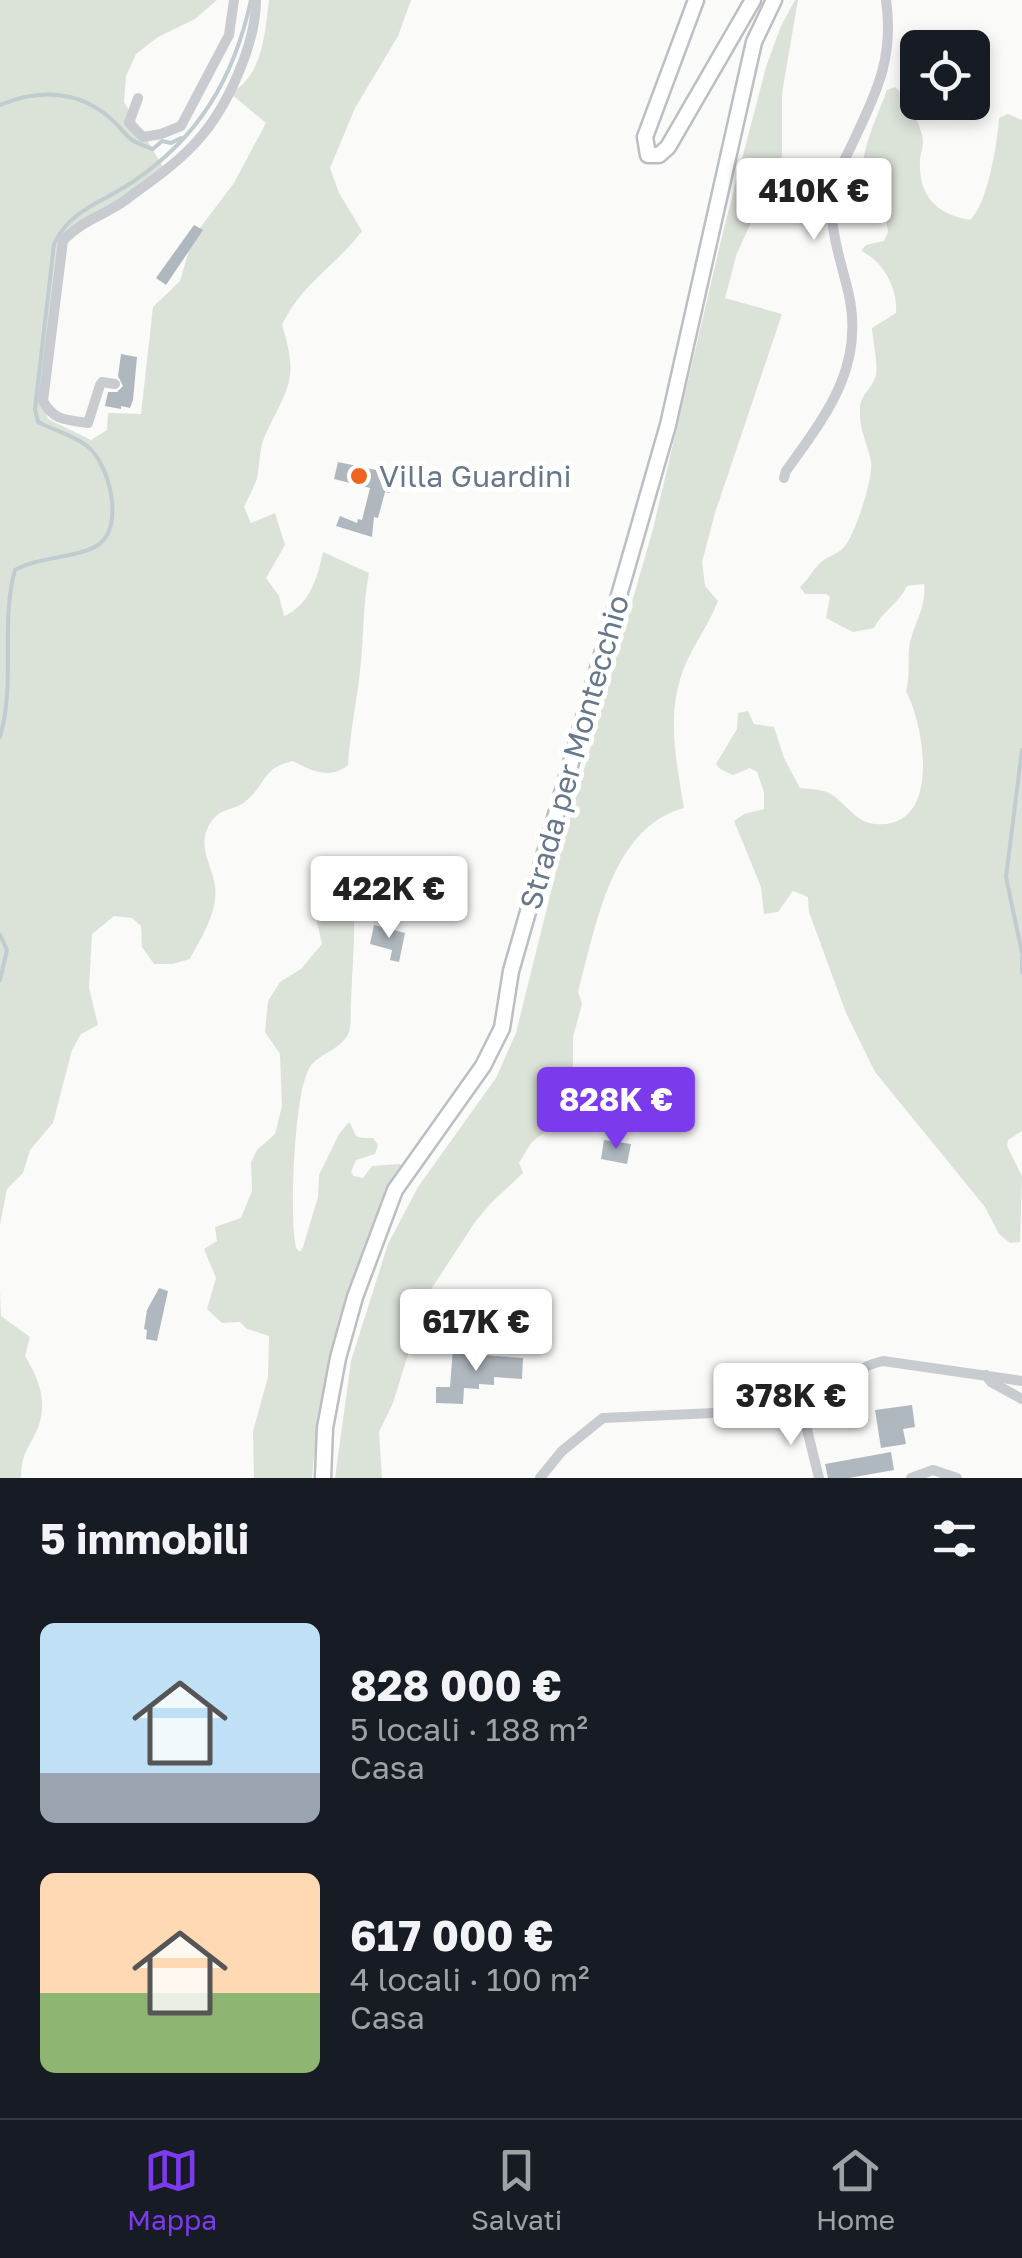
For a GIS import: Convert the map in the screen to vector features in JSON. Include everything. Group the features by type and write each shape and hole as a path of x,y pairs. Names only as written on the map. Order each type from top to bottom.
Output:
{"street":[{"path":"138,98 129,122 144,136 181,126 229,35 234,0"},
{"path":"114,384 100,385 88,423 60,420 50,414 43,402 63,241 74,229 124,202 201,137 245,56 253,32 256,0"},
{"path":"696,0 645,138 648,154 659,155 668,148 753,0"},
{"name":"Strada per Montecchio","path":"322,1478 325,1428 338,1358 355,1297 395,1190 483,1066 502,1028 511,970 668,425 754,42 774,0"},
{"path":"784,478 835,399 848,370 854,328 830,216 836,178 886,68 886,0"},
{"path":"540,1478 562,1451 603,1418 802,1409 835,1402 850,1375 865,1365 883,1361 1022,1381"},
{"path":"985,1374 991,1382 1022,1400"},
{"path":"802,1409 819,1478"},
{"path":"911,1478 933,1470 957,1478"}],"shaded area":[{"path":"0,0 217,0 195,19 158,37 136,54 126,76 124,102 165,170 67,241 45,407 48,419 91,440 107,430 108,413 141,414 153,307 180,281 193,237 234,183 266,123 230,93 241,86 256,65 269,0 411,0 398,36 355,108 330,168 339,193 362,231 309,286 282,325 290,360 288,384 264,438 257,478 244,507 251,523 275,513 285,545 266,578 279,596 284,616 306,598 323,552 369,573 348,765 328,773 293,761 283,764 270,772 242,804 223,811 209,825 204,841 215,886 214,905 190,959 154,964 142,947 141,926 132,918 114,916 92,934 89,988 98,1025 81,1034 72,1050 53,1123 30,1150 23,1173 7,1189 0,1225"},
{"path":"795,0 782,93 782,156 737,253 725,298 782,314 702,562 705,586 718,601 686,663 676,699 674,735 684,808 659,819 639,836 610,883 578,992 582,1004 573,1037 573,1073 557,1122 531,1143 519,1163 523,1173 475,1222 426,1297 393,1403 379,1432 382,1478 335,1478 351,1361 388,1244 418,1187 496,1078 516,1033 563,843 653,529 766,67"},
{"path":"895,87 900,92 900,120 916,120 923,144 922,183 931,201 947,213 970,220 986,188 999,118 1008,114 1022,120 1022,1131 1008,1140 1007,1146 1022,1176 1020,1242 1010,1243 999,1234 985,1207 875,1072 846,1013 809,912 808,897 793,891 778,912 764,914 761,887 734,821 764,809 764,792 757,772 750,768 733,775 716,764 737,729 738,713 748,711 754,724 774,727 800,788 831,794 862,820 875,824 896,821 911,811 919,794 922,750 906,691 909,649 924,584 907,586 874,628 853,632 826,618 830,597 805,594 800,587 819,564 848,541 870,480 871,461 861,423 861,404 876,375 872,328 896,313 896,304 892,285 882,268 861,251 866,245 884,241 888,232 883,202 868,198 862,172 867,144 887,90"},
{"path":"336,895 353,902 350,1025 346,1038 314,1062 305,1080 294,1155 296,1248 300,1252 303,1247 318,1197 319,1175 349,1122 356,1136 373,1138 378,1145 375,1154 356,1160 351,1172 354,1176 363,1178 372,1166 400,1164 404,1169 367,1242 340,1318 316,1437 312,1478 254,1478 253,1431 268,1377 269,1336 247,1329 240,1322 222,1323 207,1309 216,1278 204,1249 217,1241 215,1227 241,1218 252,1191 251,1162 257,1150 275,1134 282,1106 280,1054 265,1032 268,1001 280,982 301,969 322,944 316,918 321,901"},
{"path":"0,1290 1,1316 30,1337 25,1356 42,1397 41,1418 24,1458 21,1478 0,1478"}],"building":[{"path":"194,225 203,230 166,285 156,278"},
{"path":"121,354 137,357 133,400 130,408 121,409 105,406 108,392 117,392 123,386 118,376"},
{"path":"338,462 395,474 378,518 374,517 372,537 336,526 340,516 357,523 362,520 370,488 334,479"},
{"path":"374,925 405,933 399,962 390,960 392,950 370,944"},
{"path":"604,1140 631,1144 627,1164 601,1159"},
{"path":"159,1288 168,1291 157,1341 146,1339 144,1329 147,1310"},
{"path":"453,1348 464,1348 464,1354 523,1358 522,1379 494,1377 494,1385 464,1388 463,1404 436,1403 436,1387 450,1387"},
{"path":"912,1405 915,1427 903,1429 906,1444 881,1448 875,1410"},
{"path":"891,1452 894,1470 828,1478 825,1464"}],"waterway":[{"path":"0,737 7,695 9,611 15,570 98,545 111,524 108,480 95,455 76,439 38,422 35,409 54,244 77,215 155,165 194,126 235,55 251,0"},
{"path":"0,105 29,96 71,97 98,109 143,146 153,149 162,141 171,143 181,138"},
{"path":"1022,750 1006,877 1022,953"},
{"path":"0,935 7,950 0,980"},
{"path":"1022,957 1022,972"}],"place":[{"name":"Villa Guardini","path":"359,476"}]}
